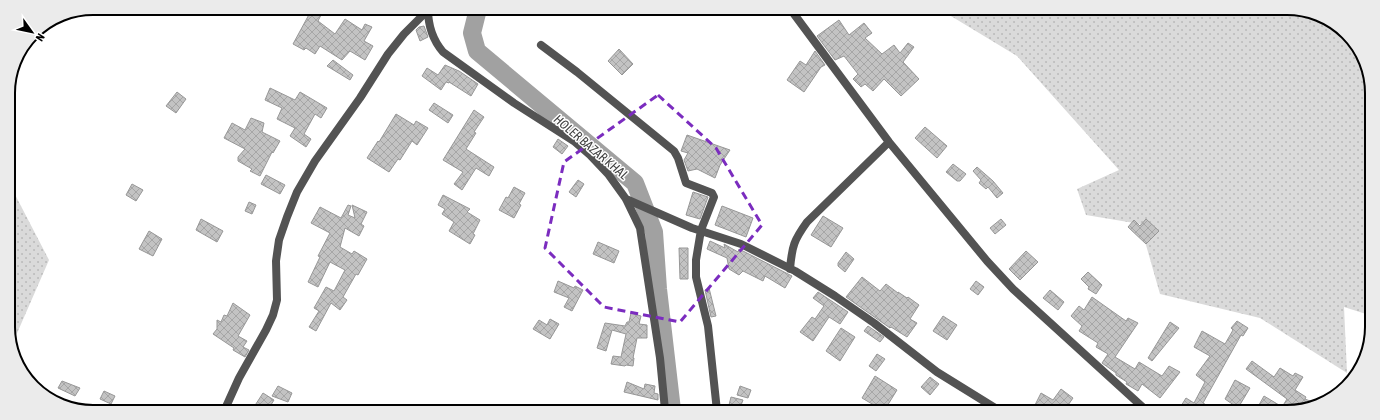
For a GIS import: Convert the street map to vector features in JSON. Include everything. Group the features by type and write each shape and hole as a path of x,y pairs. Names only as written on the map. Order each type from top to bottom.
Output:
{"street":[{"path":"227,405 239,378 273,315 277,300 276,261 279,240 298,192 315,161 360,98 388,54 422,15"},
{"path":"428,15 429,25 433,36 437,45 443,52 514,103 575,142 608,174 630,201 640,228 660,358 665,405"},
{"path":"795,15 889,142 1002,278 1140,405"},
{"path":"541,45 577,72 674,151 678,158 686,183 712,193 714,197 701,230 696,260 696,277 708,326 716,405"},
{"path":"790,268 792,249 796,237 807,222 889,142"},
{"path":"630,201 674,220 741,244 790,268 835,296 874,323 937,372 990,405"}],"highlighted area":[{"path":"658,95 716,148 762,225 680,322 604,307 545,248 564,162"}],"green space":[{"path":"949,15 1287,15 1317,21 1326,25 1338,34 1346,42 1357,59 1364,78 1365,88 1365,314 1344,307 1347,373 1260,318 1160,294 1140,224 1086,215 1077,189 1119,170 1017,56"},
{"path":"15,195 49,260 15,337"},
{"path":"444,404 541,404 541,405 443,405"}],"building":[{"path":"309,15 321,15 318,21 335,34 345,19 362,30 365,24 372,27 364,41 373,46 365,60 350,51 342,60 320,46 315,54 306,48 304,50 293,44"},
{"path":"839,20 849,35 864,23 872,33 865,38 882,54 894,45 900,53 908,43 914,47 903,62 919,79 901,96 884,79 873,91 865,84 861,87 853,79 858,74 844,56 835,60 817,36"},
{"path":"424,26 428,37 420,41 416,30 419,27"},
{"path":"619,49 633,64 622,75 608,61"},
{"path":"815,51 825,65 821,67 804,92 787,80 800,61 806,65"},
{"path":"333,60 353,75 350,80 327,66"},
{"path":"445,65 459,71 478,84 471,96 449,82 446,82 441,90 422,76 427,68 438,75"},
{"path":"270,88 295,100 300,92 327,108 321,118 315,114 304,134 311,139 306,147 290,136 295,128 277,119 282,108 265,100"},
{"path":"177,92 186,99 176,113 166,106"},
{"path":"434,103 453,115 448,123 429,110"},
{"path":"474,110 484,117 474,132 476,133 466,149 494,167 489,176 476,168 462,190 454,184 463,172 443,160"},
{"path":"396,114 414,125 416,121 428,128 417,145 412,141 400,160 398,159 389,172 367,158 378,141 379,142"},
{"path":"251,118 264,123 262,132 280,141 273,153 272,152 260,176 250,171 252,169 238,161 238,157 245,149 224,138 232,123 245,130"},
{"path":"925,127 947,146 937,158 915,138"},
{"path":"687,135 730,150 720,165 715,178 697,169 688,171 684,160 688,153 681,151"},
{"path":"558,139 568,146 562,154 553,147"},
{"path":"953,164 966,174 960,181 957,181 946,172"},
{"path":"977,167 993,181 1003,193 997,198 988,187 986,189 979,183 981,180 973,171"},
{"path":"266,175 285,185 280,194 261,184"},
{"path":"578,180 584,184 576,197 569,192"},
{"path":"132,184 143,190 136,201 126,195"},
{"path":"514,187 525,193 514,218 499,210 506,197 508,198"},
{"path":"693,192 708,197 700,219 686,215"},
{"path":"443,195 470,209 467,212 480,220 470,244 449,231 454,222 442,214 445,209 438,205"},
{"path":"249,202 256,205 252,214 245,211"},
{"path":"348,205 351,206 348,215 355,218 352,205 367,212 361,224 364,226 359,236 345,228 340,247 352,254 354,251 367,259 358,275 356,274 343,297 347,300 340,310 331,303 316,331 309,327 319,311 314,308 326,287 334,291 345,270 330,262 318,287 308,282 320,257 318,256 330,233 311,223 320,207 341,218"},
{"path":"722,206 753,218 746,237 715,225"},
{"path":"823,216 843,228 831,247 811,235"},
{"path":"201,219 223,231 217,242 196,230"},
{"path":"1001,219 1006,225 995,234 990,228"},
{"path":"1146,219 1159,231 1146,244 1128,227 1134,220 1140,226"},
{"path":"149,231 162,239 153,256 139,249"},
{"path":"710,241 725,248 724,244 738,252 739,249 792,276 785,288 765,276 763,281 743,271 739,275 729,269 727,258 707,249"},
{"path":"598,242 619,251 614,263 593,254"},
{"path":"679,248 688,248 688,279 680,279"},
{"path":"1026,251 1038,262 1020,280 1009,269"},
{"path":"846,252 854,259 845,272 838,266 838,263"},
{"path":"1088,272 1102,285 1096,294 1088,289 1089,287 1081,279"},
{"path":"862,277 880,291 886,284 919,305 910,319 917,323 907,337 891,327 890,328 846,297"},
{"path":"558,281 583,290 572,311 564,307 569,298 554,292"},
{"path":"976,281 984,287 978,295 970,289"},
{"path":"709,288 716,316 711,317 705,290"},
{"path":"1050,290 1064,302 1058,310 1043,298"},
{"path":"818,292 848,312 840,324 829,317 813,341 800,332 812,317 815,319 824,306 813,298"},
{"path":"1092,297 1126,321 1128,318 1138,323 1115,357 1135,369 1139,362 1162,376 1169,366 1180,372 1160,398 1142,384 1138,391 1126,384 1127,382 1102,363 1108,354 1096,347 1098,343 1079,331 1082,326 1071,316 1079,306 1084,310"},
{"path":"233,303 250,315 238,336 247,341 243,347 249,350 245,357 233,350 234,348 213,334 217,329 217,320 221,322 224,315 227,316"},
{"path":"631,313 641,316 639,324 647,325 647,338 637,338 633,366 611,364 613,356 621,357 626,334 612,330 606,351 597,348 605,323 625,326 627,322 629,322"},
{"path":"943,316 957,325 947,340 933,331"},
{"path":"550,319 559,324 550,339 533,329 539,320 547,325"},
{"path":"1237,321 1248,328 1243,336 1241,335 1203,403 1206,405 1182,405 1186,398 1194,403 1205,382 1196,375 1210,356 1194,347 1202,331 1225,344 1233,330 1231,328"},
{"path":"1170,322 1179,328 1152,361 1148,358"},
{"path":"868,326 884,337 880,342 864,331"},
{"path":"841,328 855,337 840,361 826,351"},
{"path":"877,354 885,359 876,371 869,366"},
{"path":"1252,361 1274,377 1280,368 1293,376 1295,373 1303,377 1295,390 1306,397 1305,399 1311,401 1302,404 1283,405 1287,399 1246,369"},
{"path":"875,376 897,390 888,405 874,405 862,398"},
{"path":"930,377 939,384 930,395 921,387"},
{"path":"1235,380 1250,388 1240,405 1234,405 1225,399"},
{"path":"62,381 80,388 75,396 58,388"},
{"path":"627,382 644,389 645,384 655,386 654,393 658,394 658,400 624,392"},
{"path":"278,386 292,393 288,402 272,396"},
{"path":"740,386 751,390 748,398 737,395"},
{"path":"1061,389 1073,398 1068,405 1035,405 1041,393 1053,400"},
{"path":"104,391 115,396 111,404 100,399"},
{"path":"263,393 274,400 271,405 255,405"},
{"path":"1264,396 1279,405 1259,405"},
{"path":"731,397 743,400 741,405 729,405"}],"waterway":[{"name":"HOLER BAZAR KHAL","path":"476,15 472,33 477,51 635,183 654,232 658,289 671,405"}]}
